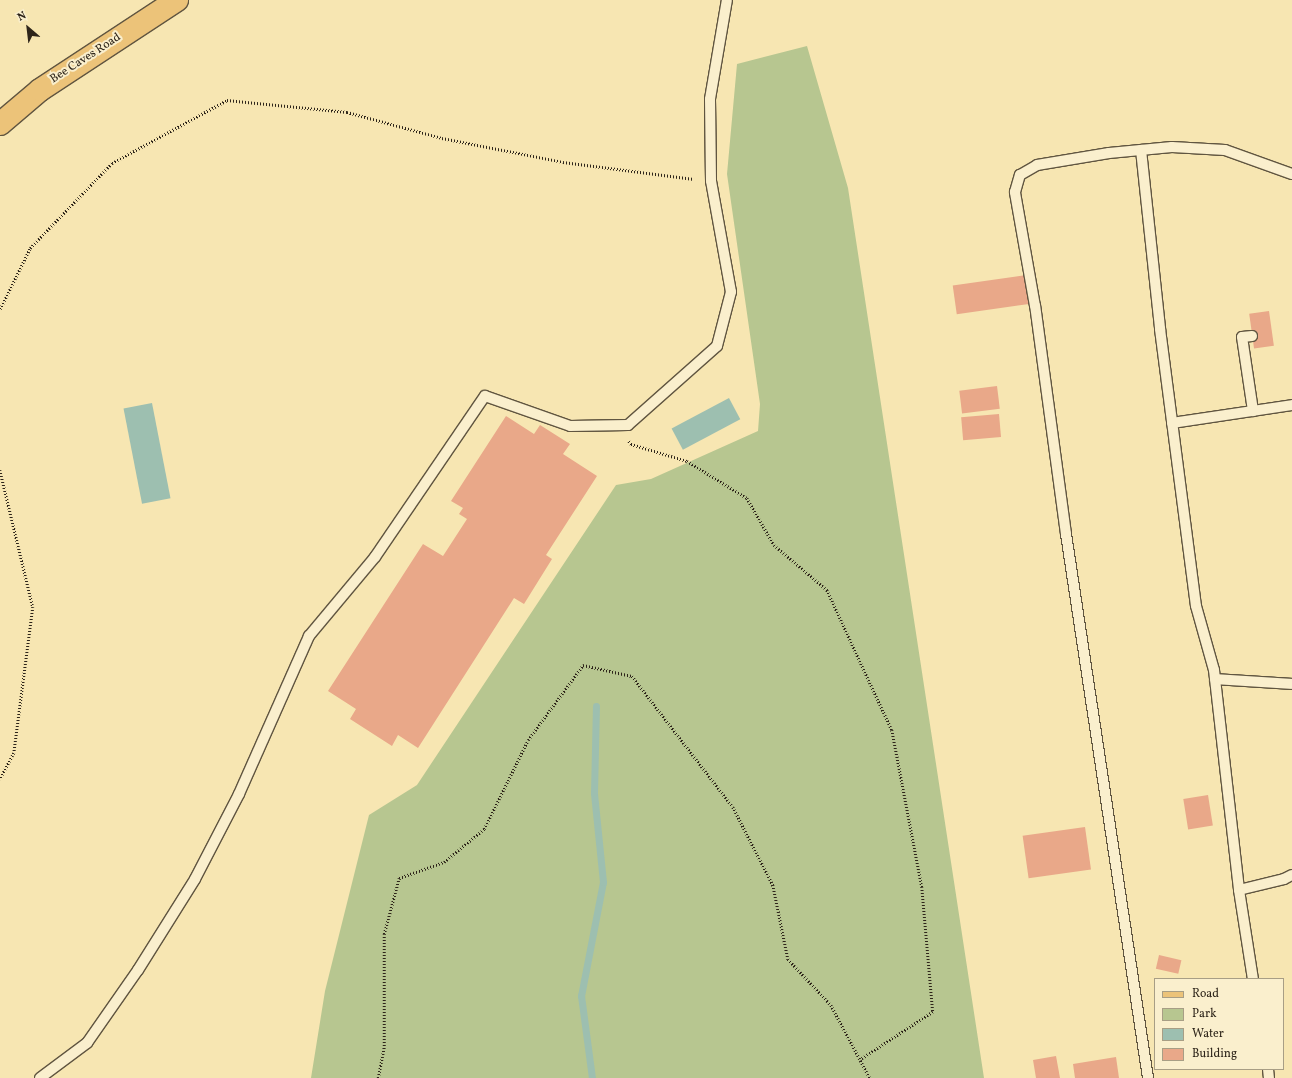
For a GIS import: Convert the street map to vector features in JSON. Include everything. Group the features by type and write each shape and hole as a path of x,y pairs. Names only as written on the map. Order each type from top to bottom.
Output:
{"main road":[{"name":"Bee Caves Road","path":"0,124 40,90 177,0"}],"lane":[{"path":"40,1078 87,1043 138,970 195,879 239,794 309,636 375,557 485,396 570,426 628,425 717,346 731,292 711,181 710,99 727,0"},
{"path":"1148,1078 1066,534 1035,306 1015,192 1020,175 1037,165 1172,147 1225,150 1292,174"},
{"path":"1141,150 1172,423 1196,606 1215,679 1239,890 1252,978"},
{"path":"1252,336 1242,337 1253,411"},
{"path":"1172,423 1292,405"},
{"path":"1215,679 1292,684"},
{"path":"1239,890 1284,879 1292,875"}],"path":[{"path":"0,309 30,248 112,163 227,100 347,112 442,138 563,162 711,181"},
{"path":"621,425 631,444 687,461 747,498 774,545 828,590 892,730 922,887 933,1012 860,1060"},
{"path":"0,470 33,606 14,753 0,779"},
{"path":"378,1078 384,1046 384,934 399,878 444,862 484,829 528,740 583,665 632,676 733,807 772,885 788,959 831,1005 870,1078"}],"green space":[{"path":"807,46 848,188 984,1078 311,1078 325,991 369,815 417,785 616,485 651,479 758,431 760,404 727,174 737,64"}],"water":[{"path":"729,398 740,419 683,450 672,429"},
{"path":"152,403 171,498 142,504 124,409"}],"building":[{"path":"1027,275 1031,304 957,314 953,285"},
{"path":"1269,311 1274,346 1254,348 1249,314"},
{"path":"997,386 1000,409 962,413 959,391"},
{"path":"999,414 1001,437 963,440 961,417"},
{"path":"506,416 534,434 540,425 570,444 563,454 597,476 546,555 552,559 524,604 514,598 418,748 398,735 392,746 350,719 356,709 328,691 423,544 443,556 467,519 459,514 463,508 451,501"},
{"path":"1208,795 1213,826 1188,830 1183,799"},
{"path":"1085,827 1091,870 1029,878 1023,836"},
{"path":"1159,955 1181,960 1178,974 1156,969"},
{"path":"1056,1056 1060,1078 1036,1078 1033,1060"},
{"path":"1116,1057 1119,1078 1075,1078 1073,1064"}],"waterway":[{"path":"592,1078 581,996 603,882 594,793 596,706"}]}
